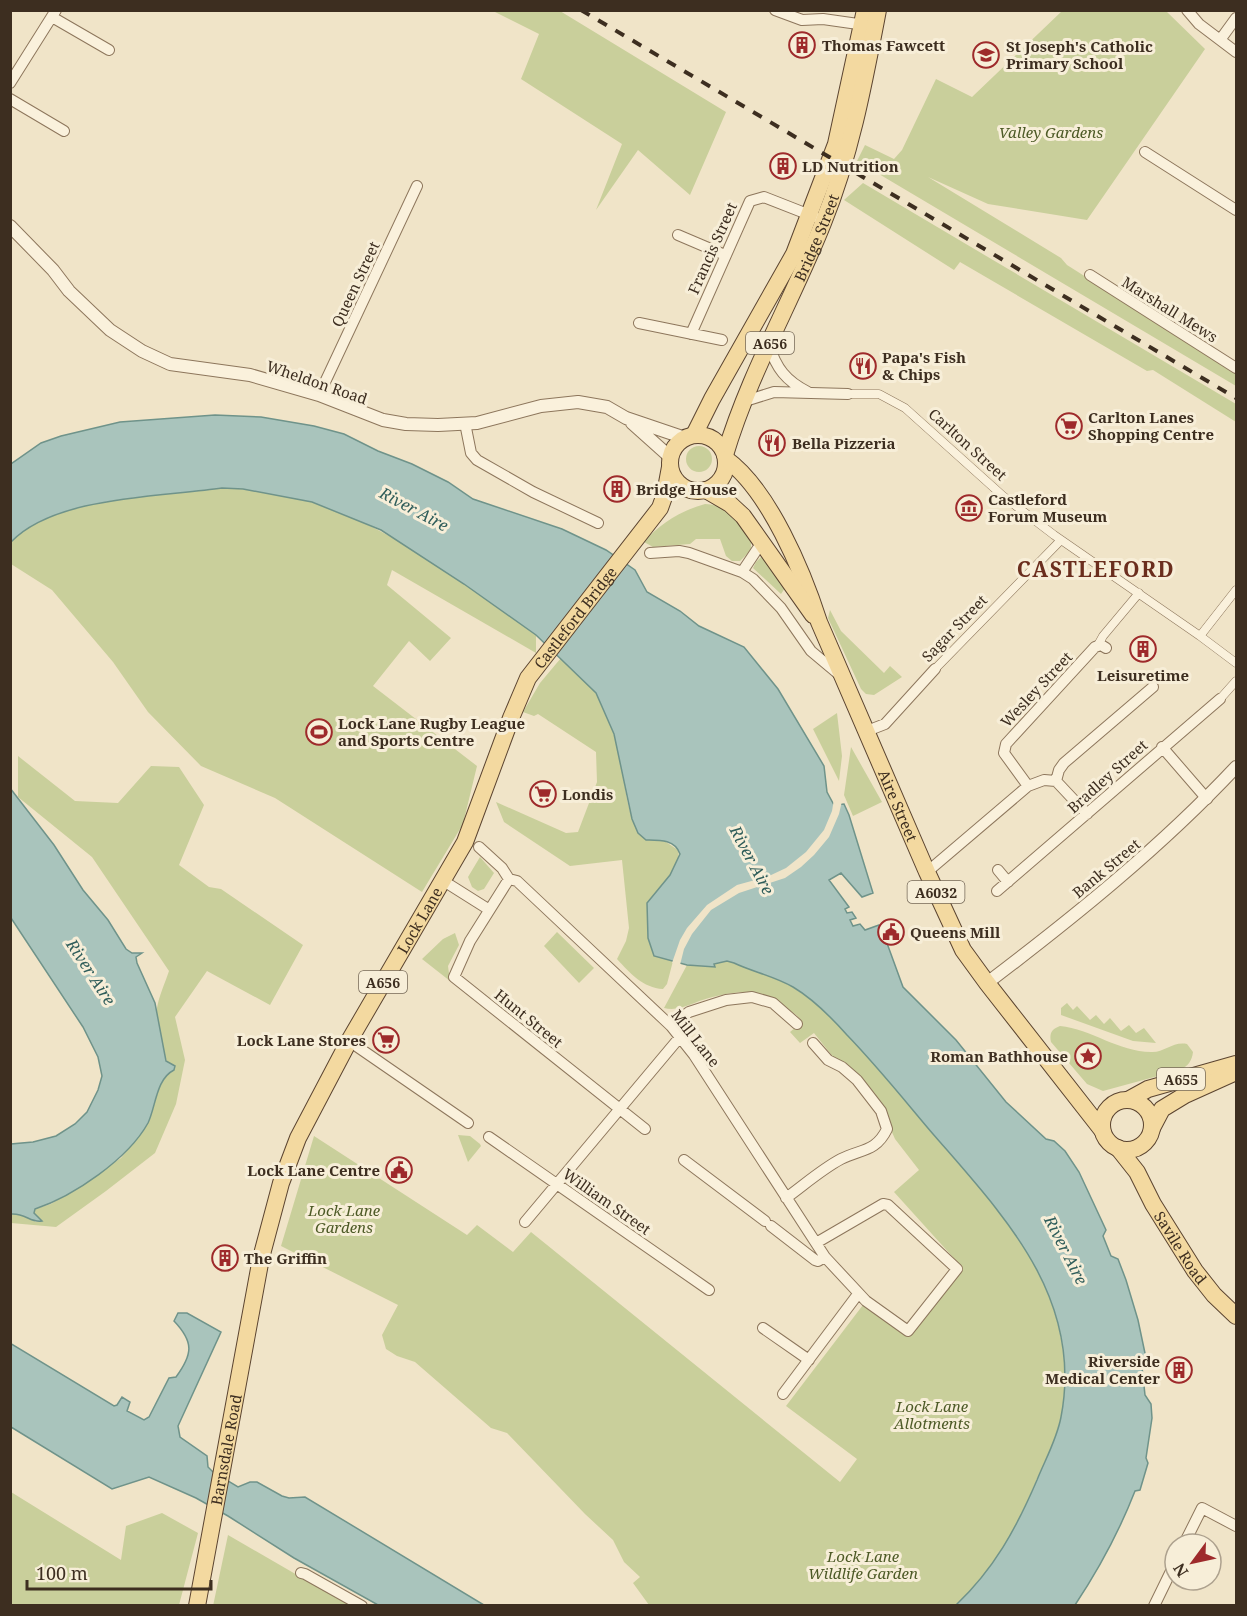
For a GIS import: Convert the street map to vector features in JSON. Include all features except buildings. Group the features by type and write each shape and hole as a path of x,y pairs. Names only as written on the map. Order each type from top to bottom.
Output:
{"main road":[{"name":"Bridge Street","path":"725,457 742,402 830,204 857,115 872,40 870,15"},
{"name":"Bridge Street","path":"689,436 794,254 836,144 870,15"},
{"path":"689,436 707,436 715,440 725,457"},
{"name":"A656","path":"660,508 665,494 673,448 689,436"},
{"name":"A656","path":"660,508 720,480 724,472 725,457"},
{"name":"Aire Street","path":"725,457 746,476 760,496 791,553 804,594 819,622 927,872 963,950 987,983"},
{"path":"670,462 673,476 679,484 687,489 702,490"},
{"name":"Aire Street","path":"702,490 737,510 804,594"},
{"name":"Castleford Bridge","path":"528,678 660,508"},
{"name":"Lock Lane","path":"254,1293 281,1183 298,1138 349,1041 465,842 528,678"},
{"name":"A6032","path":"987,983 1111,1144 1118,1148"},
{"name":"A655","path":"1128,1100 1148,1089 1236,1064"},
{"name":"A655","path":"1149,1134 1162,1109 1185,1095 1236,1071"},
{"path":"1079,1101 1112,1105 1128,1100 1136,1101 1148,1112 1149,1134 1137,1172"},
{"path":"1102,1131 1103,1116 1112,1105"},
{"path":"1118,1148 1133,1149 1149,1134"},
{"name":"Savile Road","path":"1118,1148 1137,1172 1153,1204 1195,1271 1236,1316"},
{"name":"Barnsdale Road","path":"197,1605 254,1293"}],"street":[{"path":"775,10 802,20 823,19 848,22 870,15"},
{"path":"1186,10 1198,24 1236,52"},
{"path":"10,83 54,14 110,50"},
{"path":"1220,40 1236,18"},
{"path":"10,99 64,131"},
{"path":"1145,152 1236,210"},
{"name":"Queen Street","path":"319,396 417,186"},
{"name":"Francis Street","path":"691,334 750,201 764,197 809,215"},
{"path":"809,215 820,215 830,204"},
{"path":"809,215 818,220 818,234"},
{"name":"Wheldon Road","path":"10,226 53,270 69,291 110,330 142,351 170,364 250,375 319,396 383,420 406,424 477,423 541,406 578,402 607,407 626,418 689,436"},
{"path":"678,234 725,255"},
{"name":"Marshall Mews","path":"1090,275 1236,367"},
{"path":"639,323 722,340"},
{"name":"Carlton Street","path":"769,345 774,363 783,375 795,386 811,393"},
{"name":"Carlton Street","path":"742,402 774,392 879,394 905,408 1003,496 1060,540 1139,593 1236,663"},
{"name":"Wheldon Road","path":"626,418 670,462"},
{"path":"465,423 471,453 485,466 598,523"},
{"name":"Sagar Street","path":"867,732 885,724 1060,540"},
{"path":"742,572 762,543"},
{"path":"650,553 679,551 689,553 717,561 753,579 781,608 811,651 844,679"},
{"path":"1200,636 1236,590"},
{"name":"Wesley Street","path":"1028,786 1004,753 1004,748 1010,738 1102,646 1103,636 1139,593"},
{"path":"781,608 804,594"},
{"name":"Bradley Street","path":"997,891 1220,699 1236,681"},
{"path":"1056,782 1059,770 1064,763 1153,687"},
{"path":"1162,747 1206,799"},
{"name":"Bank Street","path":"987,983 1057,930 1206,799 1236,767"},
{"path":"927,872 1028,786 1044,780 1056,782 1087,814"},
{"name":"Mill Lane","path":"479,847 502,868 509,879 517,881 680,1036 825,1257"},
{"path":"998,870 1008,882"},
{"name":"Hunt Street","path":"509,879 488,909 470,941 454,977 618,1110 645,1129"},
{"path":"442,880 488,909"},
{"path":"671,1026 689,1012 726,1000 752,997 773,1003 796,1024"},
{"path":"525,1222 680,1036"},
{"path":"349,1041 468,1123"},
{"path":"786,1198 841,1159 866,1150 881,1141 887,1129 881,1111 857,1080 842,1067 828,1060 813,1043"},
{"name":"William Street","path":"489,1137 709,1290"},
{"path":"684,1160 815,1260 818,1261 825,1257 858,1294 908,1331 957,1269 888,1205 883,1204 816,1243"},
{"path":"783,1394 858,1294"},
{"path":"763,1328 809,1360"},
{"path":"1190,1532 1202,1509 1236,1526"},
{"path":"300,1573 362,1605"},
{"path":"1154,1605 1163,1587"}],"green space":[{"path":"493,11 560,11 726,112 690,195 638,150 596,210 622,144 521,79 539,34"},
{"name":"Valley Gardens","path":"1062,11 1166,11 1205,49 1087,220 988,204 928,177 1061,258 1067,265 1236,372 1236,386 857,161 865,145 894,159 902,150 936,79 972,97"},
{"path":"863,183 1236,404 1236,422 1153,370 1147,371 960,262 954,270 844,200"},
{"path":"699,446 708,450 712,459 708,468 699,472 690,468 686,459 690,450"},
{"path":"222,488 292,496 313,502 373,527 429,560 536,635 536,653 392,570 387,585 451,638 430,661 409,641 373,686 477,766 463,824 422,892 275,798 201,766 148,712 113,662 52,590 11,564 10,542 30,527 54,515 110,501"},
{"path":"705,504 720,507 726,511 751,537 751,550 740,561 732,561 726,556 720,539 696,539 690,544 653,547 644,542 672,518"},
{"path":"764,554 785,588 781,594 753,568"},
{"path":"830,610 841,631 884,673 890,666 902,677 874,695 866,694 861,689 828,618"},
{"path":"561,658 592,688 605,710 611,725 629,808 635,825 646,840 663,840 678,850 677,863 673,870 647,903 648,938 654,956 673,961 667,984 663,989 643,983 617,959 626,941 629,928 622,860 570,866 504,822 496,802 566,833 578,832 597,782 596,752 538,714 534,716 523,712 540,683"},
{"path":"837,713 842,756 839,781 813,729"},
{"path":"851,747 882,802 853,816 844,795"},
{"path":"18,756 75,801 118,803 151,766 179,767 204,805 179,865 209,887 221,889 303,945 270,1005 207,971 175,1017 185,1060 176,1104 155,1153 56,1227 11,1223 10,1214 21,1213 36,1222 41,1221 34,1213 35,1209 51,1204 121,1158 148,1123 160,1086 170,1065 162,1047 157,1013 159,999 169,971 92,857 18,797"},
{"path":"480,857 494,873 484,889 478,891 472,887 468,877"},
{"path":"557,932 594,968 579,983 544,946"},
{"path":"455,933 459,945 448,966 450,981 422,959 443,939"},
{"path":"727,961 762,972 794,988 830,1016 847,1033 994,1204 1027,1251 1041,1277 1051,1303 1064,1359 1065,1388 1059,1425 1047,1458 1003,1548 982,1577 956,1605 649,1605 633,1583 640,1577 624,1562 613,1540 507,1433 491,1428 415,1362 397,1356 386,1349 382,1335 398,1305 281,1246 314,1136 467,1235 477,1225 513,1252 531,1232 840,1482 857,1459 786,1406 866,1301 908,1331 960,1265 894,1192 919,1170 895,1139 880,1105 837,1062 814,1033 800,1043 790,1032 802,1022 796,1015 766,996 748,992 720,995 676,1009 664,1008 687,965 714,967 714,964"},
{"path":"1067,1003 1073,1010 1077,1006 1090,1020 1096,1015 1104,1024 1110,1018 1121,1031 1129,1025 1136,1033 1144,1028 1156,1043 1133,1041 1061,1015 1061,1008"},
{"path":"1060,1026 1083,1031 1116,1045 1139,1051 1156,1052 1177,1044 1187,1044 1193,1052 1189,1063 1180,1070 1103,1091 1087,1084 1051,1042 1052,1032"},
{"path":"458,1135 470,1136 481,1146 468,1162"},
{"path":"11,1492 121,1560 126,1526 162,1513 198,1533 179,1605 11,1605"},
{"path":"228,1535 349,1605 213,1606"}],"water":[{"name":"River Aire","path":"215,415 261,417 314,426 344,434 448,482 473,499 562,529 606,550 635,570 647,592 680,611 699,626 744,647 778,689 824,766 827,792 834,805 844,804 849,815 873,893 862,897 841,873 829,880 849,907 845,909 847,913 852,912 856,918 850,920 853,926 860,924 865,930 879,925 903,987 956,1040 1006,1102 1046,1139 1054,1141 1065,1151 1079,1172 1106,1230 1103,1236 1111,1256 1118,1259 1126,1280 1146,1358 1142,1367 1145,1395 1151,1404 1152,1418 1146,1458 1148,1463 1140,1490 1135,1491 1108,1550 1075,1605 956,1605 993,1563 1012,1532 1057,1433 1061,1417 1065,1374 1061,1334 1049,1297 1032,1262 1011,1228 960,1165 870,1059 808,997 778,980 727,961 714,964 715,967 687,965 654,956 648,938 647,903 670,875 680,854 678,849 670,843 661,840 646,840 638,833 632,819 614,734 596,693 536,635 464,584 381,530 312,502 243,489 222,488 140,497 81,507 54,515 30,527 11,542 11,464 41,443 120,422"},
{"name":"River Aire","path":"10,788 54,845 126,949 132,953 142,953 136,957 137,963 155,1003 166,1061 175,1066 160,1086 148,1123 127,1150 114,1163 83,1186 35,1209 34,1213 42,1221 11,1214 11,1144 33,1142 56,1136 75,1124 87,1112 102,1076 98,1057 83,1027 11,918"},
{"path":"178,1313 187,1313 221,1332 178,1426 180,1437 207,1456 208,1467 213,1472 238,1487 257,1482 282,1496 305,1497 484,1605 378,1605 294,1558 196,1498 149,1477 112,1489 11,1427 10,1343 114,1406 122,1397 130,1402 127,1411 144,1420 149,1417 169,1378 176,1377 186,1362 188,1342 181,1328 174,1321"}],"pier":[{"path":"834,799 836,802 842,801 839,814 829,837 814,855 785,878 739,893 711,910 692,934 684,949 680,965 672,963 687,928 707,905 737,885 769,876 786,868 806,852 824,830"}],"railway":[{"path":"581,10 1236,398"}],"place":[{"name":"Thomas Fawcett","path":"802,45"},
{"name":"St Joseph's Catholic Primary School","path":"986,55"},
{"name":"LD Nutrition","path":"783,166"},
{"name":"Papa's Fish & Chips","path":"863,366"},
{"name":"Carlton Lanes Shopping Centre","path":"1069,426"},
{"name":"Bella Pizzeria","path":"772,443"},
{"name":"Bridge House","path":"617,489"},
{"name":"Castleford Forum Museum","path":"969,508"},
{"name":"Leisuretime","path":"1143,649"},
{"name":"Lock Lane Rugby League and Sports Centre","path":"319,732"},
{"name":"Londis","path":"543,794"},
{"name":"Queens Mill","path":"891,932"},
{"name":"Lock Lane Stores","path":"386,1040"},
{"name":"Roman Bathhouse","path":"1088,1056"},
{"name":"Lock Lane Centre","path":"399,1170"},
{"name":"The Griffin","path":"225,1258"},
{"name":"Riverside Medical Center","path":"1179,1370"}],"district":[{"name":"CASTLEFORD","path":"1096,569"}],"park label":[{"name":"Lock Lane Gardens","path":"344,1218"},
{"name":"Lock Lane Allotments","path":"932,1414"},
{"name":"Lock Lane Wildlife Garden","path":"863,1564"}]}
